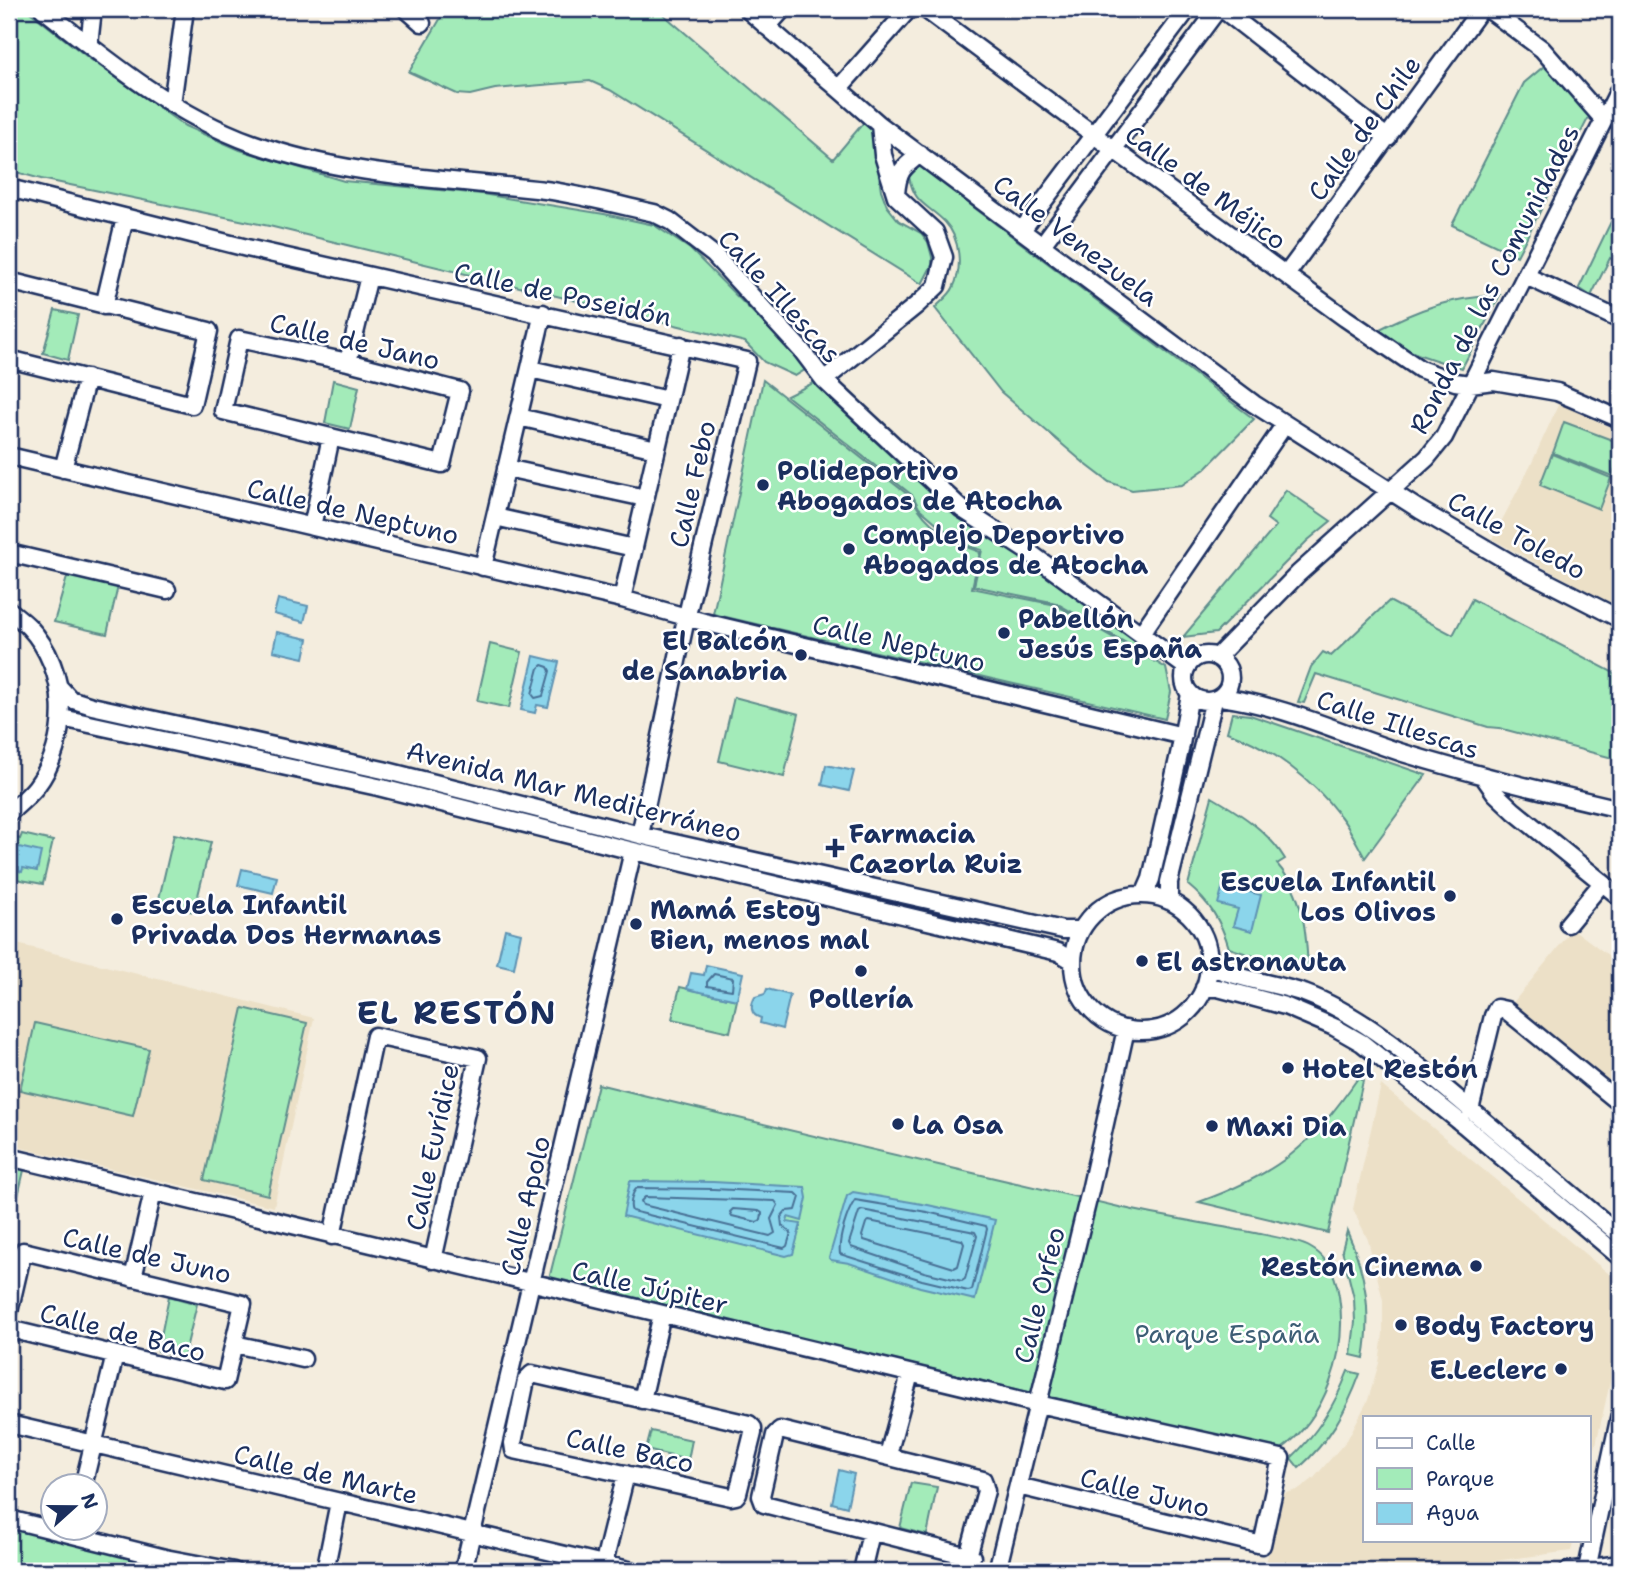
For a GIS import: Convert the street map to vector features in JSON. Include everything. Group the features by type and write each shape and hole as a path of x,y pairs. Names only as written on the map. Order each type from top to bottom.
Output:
{"street":[{"name":"Calle Illescas","path":"43,9 172,104 195,118 252,143 345,169 547,191 654,213 670,221 714,255 802,351 824,380 962,509 1030,553 1186,667"},
{"path":"89,45 93,9"},
{"path":"172,104 185,9"},
{"path":"406,9 422,23"},
{"name":"Calle Venezuela","path":"747,9 880,125 1254,404 1391,491"},
{"path":"767,27 783,9"},
{"path":"839,88 909,9"},
{"name":"Calle de Méjico","path":"925,9 1093,135 1420,369 1455,382 1470,384 1494,381 1546,390 1620,419"},
{"path":"1022,230 1188,9"},
{"path":"1042,245 1220,9 1388,138"},
{"name":"Calle de Chile","path":"1286,275 1481,9"},
{"path":"1488,9 1542,49 1604,120"},
{"name":"Ronda de las Comunidades","path":"1217,657 1298,574 1427,458 1444,437 1620,88"},
{"path":"824,380 937,286 944,257 935,232 896,196 883,155 880,125"},
{"path":"896,196 898,176 905,166 920,154"},
{"name":"Calle de Poseidón","path":"9,188 369,276 747,361"},
{"path":"104,306 125,218"},
{"path":"348,362 369,276"},
{"path":"1526,276 1620,320"},
{"path":"9,281 209,331 192,405 9,359"},
{"path":"483,567 543,313"},
{"name":"Calle de Jano","path":"239,339 348,362 460,391 442,464 223,411 239,339"},
{"path":"622,599 681,345"},
{"name":"Calle Febo","path":"640,835 686,617 747,361"},
{"path":"530,369 668,400"},
{"path":"63,469 87,378"},
{"path":"519,417 656,449"},
{"path":"1141,634 1285,424"},
{"path":"312,527 331,437"},
{"name":"Calle de Neptuno","path":"9,456 622,599 686,617"},
{"path":"506,468 645,498"},
{"name":"Calle Toledo","path":"1391,491 1516,566 1620,619"},
{"path":"495,517 634,548"},
{"path":"9,554 167,590"},
{"path":"9,610 30,627 49,656 60,688 61,718 54,754 48,765 36,786 9,813"},
{"name":"Calle Neptuno","path":"686,617 1183,736"},
{"path":"1169,901 1169,883 1217,699 1227,690 1230,679 1227,666 1217,657 1200,656 1186,667 1185,684 1190,694 1202,701 1217,699"},
{"name":"Calle Illescas","path":"1230,679 1255,702"},
{"name":"Avenida Mar Mediterráneo","path":"60,688 70,699 92,706 383,770 640,835 1063,930 1081,930"},
{"path":"1144,895 1151,879 1190,694"},
{"name":"Calle Illescas","path":"1217,699 1255,702 1402,753 1483,776 1495,793 1514,811 1620,897"},
{"name":"Avenida Mar Mediterráneo","path":"61,718 378,787 1058,952 1073,961"},
{"path":"1483,776 1620,809"},
{"path":"1514,811 1519,797 1528,788"},
{"name":"Calle Apolo","path":"463,1571 633,851"},
{"path":"1567,924 1602,883"},
{"path":"1144,895 1169,901 1186,912 1199,927 1207,946 1209,966 1204,988 1195,1004 1181,1018 1164,1027 1146,1031 1112,1024 1088,1005 1074,977 1075,945 1081,930 1092,915 1107,903 1125,897 1144,895"},
{"path":"1209,966 1304,994 1354,1018 1394,1045 1620,1235"},
{"path":"1204,988 1219,988 1285,1006 1334,1027 1362,1043 1620,1257"},
{"path":"1470,1110 1497,1008 1506,1010 1620,1103"},
{"name":"Calle Orfeo","path":"997,1571 1126,1029"},
{"name":"Calle Eurídice","path":"332,1236 375,1036 478,1058 433,1260"},
{"name":"Calle Júpiter","path":"9,1157 909,1374 1281,1458 1262,1545"},
{"path":"133,1278 153,1192"},
{"name":"Calle de Juno","path":"9,1312 23,1251 243,1304 225,1381"},
{"path":"642,1400 662,1314"},
{"name":"Calle de Baco","path":"9,1329 225,1381"},
{"path":"234,1344 303,1359"},
{"path":"86,1472 115,1355"},
{"name":"Calle Baco","path":"532,1374 642,1400 749,1424 754,1433 738,1493 731,1497 514,1450 513,1443 526,1380 532,1374"},
{"path":"888,1455 909,1374"},
{"path":"1587,1569 1620,1415"},
{"name":"Calle de Marte","path":"9,1424 473,1534 603,1568 633,1571"},
{"path":"783,1430 888,1455 983,1480 986,1491 969,1553 972,1557 769,1507 762,1501 775,1435 783,1430"},
{"path":"603,1568 626,1474"},
{"name":"Calle Juno","path":"1018,1486 1262,1545"},
{"path":"325,1571 339,1502"},
{"path":"9,1519 38,1524"},
{"path":"862,1571 871,1533"},
{"path":"108,1541 165,1558 234,1571"},
{"path":"1568,1571 1620,1564"}],"shaded area":[{"path":"1559,403 1620,432 1620,609 1492,539 1530,467"},
{"path":"1573,929 1620,964 1620,1091 1512,1004"},
{"path":"9,942 314,1018 274,1207 9,1145"},
{"path":"1381,1085 1620,1283 1620,1338 1590,1471 1590,1416 1363,1416 1363,1542 1573,1542 1571,1551 1418,1571 1264,1571 1283,1494 1300,1489 1314,1478 1347,1440 1368,1400 1379,1363 1383,1334 1383,1300 1368,1240 1353,1209"}],"green space":[{"path":"9,9 26,9 90,59 185,126 240,150 344,181 482,194 654,225 690,249 808,368 795,376 764,362 745,342 269,226 9,170"},
{"path":"446,9 657,9 833,159 864,122 872,127 881,190 887,206 899,221 921,233 928,242 932,265 922,284 610,90 590,81 495,89 470,95 457,94 409,72"},
{"path":"1549,62 1592,111 1517,256 1452,225 1524,83"},
{"path":"919,166 1254,419 1205,469 1182,485 1132,490 1109,482 1001,392 935,308 953,288 956,280 959,263 957,245 945,222 914,193 909,177"},
{"path":"1620,203 1620,263 1610,258 1591,296 1579,288"},
{"path":"1500,295 1462,368 1406,349 1376,331 1435,306"},
{"path":"55,310 78,315 68,360 43,353"},
{"path":"333,380 359,387 350,429 325,423"},
{"name":"Complejo Deportivo Abogados de Atocha","path":"763,380 912,498 932,524 960,544 980,552 972,588 1056,605 1166,668 1171,692 1165,719 713,614"},
{"path":"813,383 955,516 1034,565 1162,657 1158,661 1056,603 974,586 982,550 961,544 919,508 913,496 787,396"},
{"path":"1564,422 1620,443 1620,454 1612,476 1553,453"},
{"path":"1552,454 1611,478 1599,509 1540,485"},
{"path":"1286,490 1331,521 1307,541 1216,633 1183,637 1276,526 1267,519"},
{"path":"68,574 118,586 107,634 54,622"},
{"path":"1472,599 1620,676 1620,760 1488,727 1316,674 1304,703 1298,702 1311,667 1323,652 1331,656 1389,601 1453,635"},
{"path":"490,644 522,652 509,708 477,701"},
{"path":"734,697 799,714 784,777 719,761"},
{"path":"1232,713 1250,715 1426,775 1365,858 1344,821 1304,777 1275,755 1227,732"},
{"path":"1212,797 1262,831 1285,859 1277,864 1293,888 1302,916 1308,974 1229,948 1214,913 1188,885"},
{"path":"22,834 53,841 43,884 16,879 17,873 9,871 9,836 20,839"},
{"path":"174,834 211,842 194,912 158,903"},
{"path":"680,987 737,1000 730,1032 672,1019"},
{"path":"243,1008 307,1023 268,1195 204,1180"},
{"path":"35,1023 149,1049 133,1116 20,1090"},
{"path":"1358,1078 1363,1081 1328,1233 1199,1202 1251,1180 1290,1155 1324,1122"},
{"name":"Parque España","path":"598,1084 1119,1207 1305,1245 1327,1262 1334,1275 1339,1296 1340,1339 1330,1382 1309,1421 1279,1451 549,1279"},
{"path":"9,1162 25,1166 9,1235"},
{"path":"1347,1231 1359,1262 1366,1293 1364,1358 1351,1355 1355,1322 1354,1298 1342,1250"},
{"path":"169,1296 197,1304 184,1357 158,1351"},
{"path":"1348,1371 1360,1374 1349,1401 1328,1436 1299,1468 1291,1458 1325,1418"},
{"path":"651,1431 692,1440 688,1460 646,1450"},
{"path":"911,1483 937,1487 927,1535 900,1528"},
{"path":"9,1528 38,1535 38,1542 68,1542 190,1571 9,1571"}],"water":[{"path":"278,599 308,606 304,622 274,614"},
{"path":"277,632 308,639 304,658 273,651"},
{"path":"534,656 559,662 548,707 537,705 535,713 521,710"},
{"path":"826,765 854,771 849,791 822,785"},
{"path":"10,845 41,852 37,871 23,868 22,872 19,867 9,865"},
{"path":"242,869 277,877 273,893 238,885"},
{"path":"1223,885 1261,895 1252,931 1233,926 1238,909 1218,904"},
{"path":"505,929 521,933 514,968 497,964"},
{"path":"706,965 743,973 737,1000 687,989 691,973 704,975"},
{"path":"767,989 790,995 782,1029 760,1023 761,1018 753,1012 755,997 765,994"},
{"path":"630,1181 805,1187 807,1198 802,1221 788,1217 787,1222 801,1224 793,1254 786,1256 623,1216"},
{"path":"853,1192 995,1220 975,1300 920,1287 849,1263 831,1260 829,1258 847,1196"},
{"path":"839,1470 854,1474 847,1507 832,1503"}],"place":[{"name":"Polideportivo Abogados de Atocha","path":"763,485"},
{"name":"Complejo Deportivo Abogados de Atocha","path":"849,549"},
{"name":"Pabellón Jesús España","path":"1004,633"},
{"name":"El Balcón de Sanabria","path":"801,655"},
{"name":"Farmacia Cazorla Ruiz","path":"835,848"},
{"name":"Escuela Infantil Los Olivos","path":"1450,896"},
{"name":"Escuela Infantil Privada Dos Hermanas","path":"117,919"},
{"name":"Mamá Estoy Bien, menos mal","path":"636,924"},
{"name":"El astronauta","path":"1142,961"},
{"name":"Pollería","path":"861,971"},
{"name":"Hotel Restón","path":"1288,1068"},
{"name":"La Osa","path":"898,1124"},
{"name":"Maxi Dia","path":"1212,1126"},
{"name":"Restón Cinema","path":"1476,1266"},
{"name":"Body Factory","path":"1401,1325"},
{"name":"E.Leclerc","path":"1561,1369"}],"district":[{"name":"EL RESTÓN","path":"457,1012"}]}
